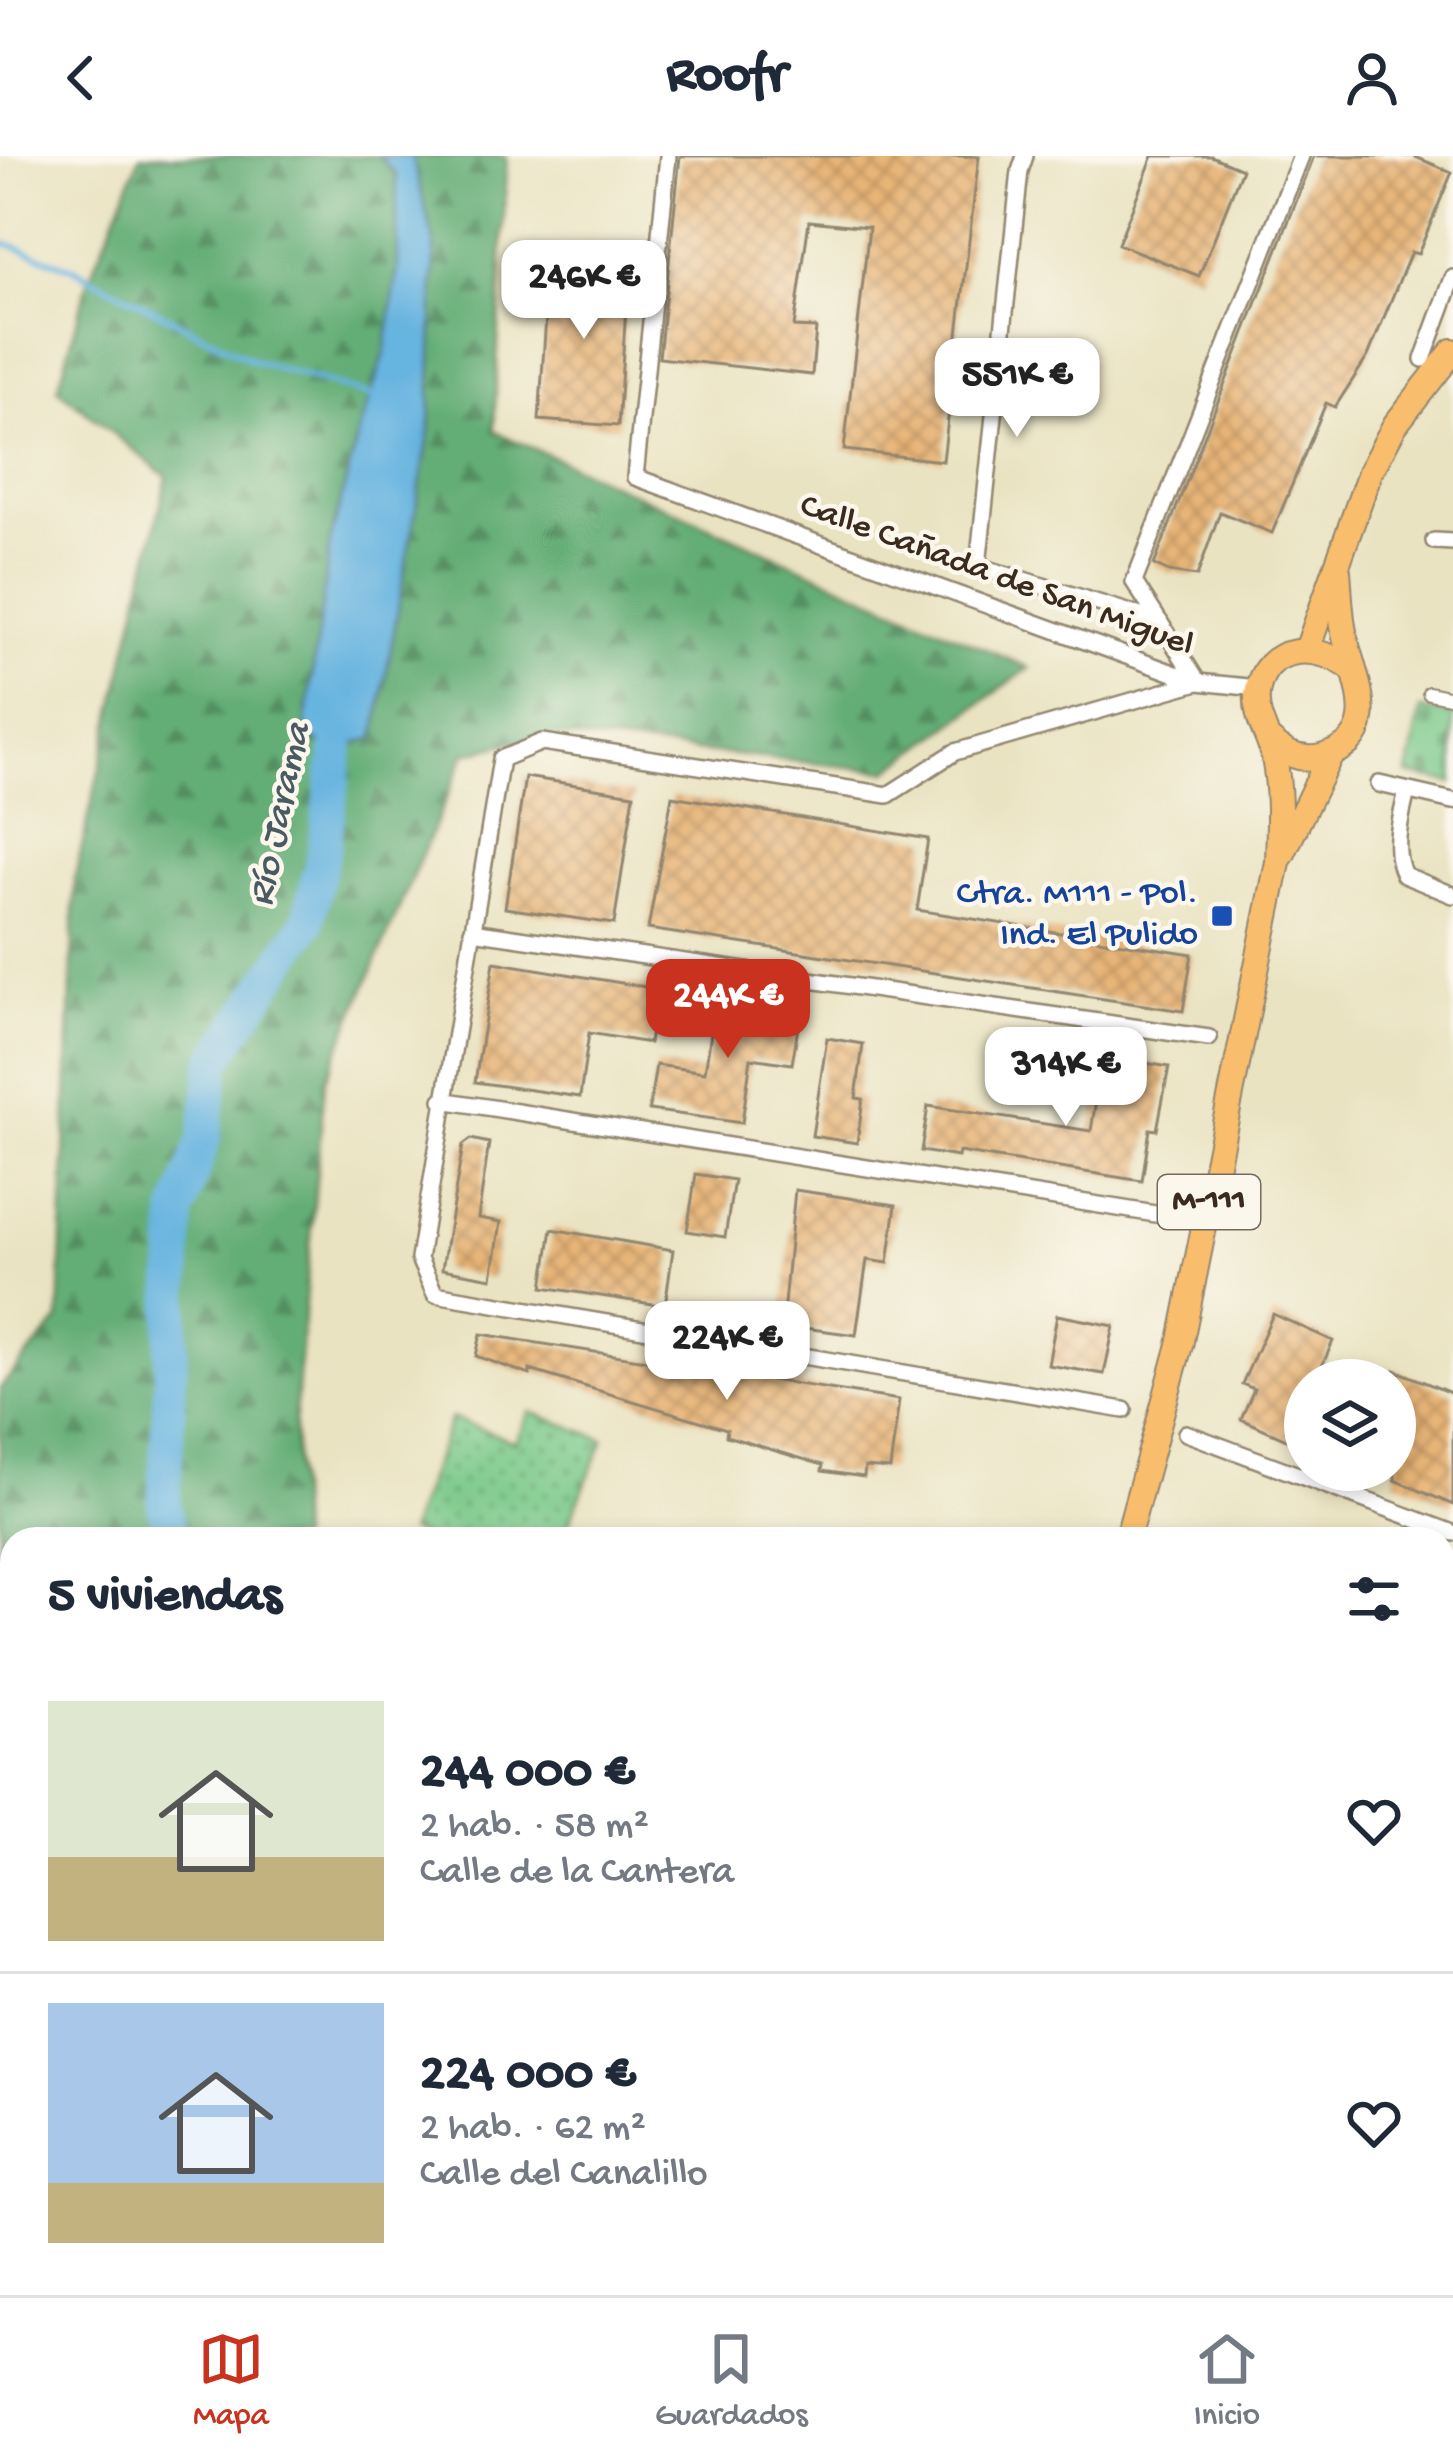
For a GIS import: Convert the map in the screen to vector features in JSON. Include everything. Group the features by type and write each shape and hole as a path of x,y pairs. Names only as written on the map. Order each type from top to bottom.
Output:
{"main road":[{"name":"M-111","path":"1307,650 1358,498 1388,438 1453,351"},
{"name":"M-111","path":"1278,862 1330,754 1348,742 1361,722 1361,685 1352,669 1340,615 1338,564"},
{"path":"1258,688 1275,662 1292,652 1332,654 1352,669"},
{"name":"M-111","path":"1130,1527 1181,1341 1278,862 1279,805 1270,740 1257,708 1258,688"},
{"path":"1270,740 1299,758 1330,754"}],"street":[{"name":"Calle Cañada de San Miguel","path":"668,156 635,477 1198,682"},
{"path":"1025,156 1017,194 978,566 1160,622"},
{"path":"1258,688 1198,682 1134,582 1301,156"},
{"path":"1423,359 1453,278"},
{"path":"1434,541 1453,542"},
{"name":"Calle Cañada de San Miguel","path":"472,931 501,759 542,742 888,795 955,752 1198,682"},
{"path":"1429,693 1453,698"},
{"path":"1379,784 1453,801"},
{"path":"1407,791 1397,862 1404,875 1453,895"},
{"path":"1124,1410 435,1294 419,1259 472,931 1210,1038"},
{"path":"442,1100 1168,1216"},
{"path":"1186,1433 1437,1527"}],"green space":[{"path":"140,156 507,156 494,431 1029,668 888,771 544,735 465,754 325,1081 294,1426 298,1527 0,1527 0,1388 59,1320 75,877 167,477 58,389 87,285"},
{"path":"1421,709 1453,715 1453,783 1408,774"},
{"path":"530,1412 604,1439 567,1527 410,1527 451,1418 515,1442"}],"water":[{"path":"379,156 412,156 435,246 430,430 375,738 336,749 304,736 330,542 385,353 398,266 396,175"}],"building":[{"path":"680,156 979,156 943,461 844,450 869,227 809,221 794,327 816,328 812,375 659,358"},
{"path":"1153,156 1211,156 1242,169 1199,276 1118,244"},
{"path":"1314,156 1413,156 1452,172 1418,254 1411,252 1368,356 1335,407 1326,403 1272,533 1220,512 1197,576 1169,572 1154,565"},
{"path":"550,258 629,264 618,426 539,420"},
{"path":"525,777 634,794 614,924 505,908"},
{"path":"672,796 928,839 917,910 1192,954 1183,1011 648,929"},
{"path":"494,962 658,989 649,1043 589,1033 580,1097 475,1082"},
{"path":"727,998 801,1009 792,1064 751,1058 742,1123 649,1110 656,1065 705,1072 715,1007 725,1009"},
{"path":"827,1038 863,1044 856,1098 863,1099 857,1143 812,1136"},
{"path":"1111,1057 1169,1067 1157,1130 1150,1129 1142,1181 959,1152 958,1157 921,1151 928,1106 1091,1131 1098,1088 1107,1089"},
{"path":"471,1139 489,1143 478,1218 501,1222 492,1278 442,1269 463,1145"},
{"path":"696,1174 734,1180 725,1237 687,1231"},
{"path":"795,1190 896,1205 888,1263 867,1260 856,1335 782,1325"},
{"path":"552,1229 673,1250 665,1306 543,1287"},
{"path":"1273,1314 1333,1341 1325,1359 1284,1359 1284,1438 1241,1419 1254,1389 1242,1384"},
{"path":"1057,1315 1114,1326 1104,1374 1048,1365"},
{"path":"481,1334 899,1400 890,1469 865,1467 864,1477 822,1471 823,1465 726,1436 727,1429 530,1370 530,1375 476,1356"},
{"path":"1416,1379 1453,1394 1453,1505 1416,1489"}],"waterway":[{"path":"0,241 72,268 254,361 378,398"},
{"name":"Río Jarama","path":"169,1527 164,1507 178,1214 204,1139 215,1061 308,922 324,849 343,707"}],"place":[{"name":"Ctra. M111 - Pol. Ind. El Pulido","path":"1222,916"}]}
